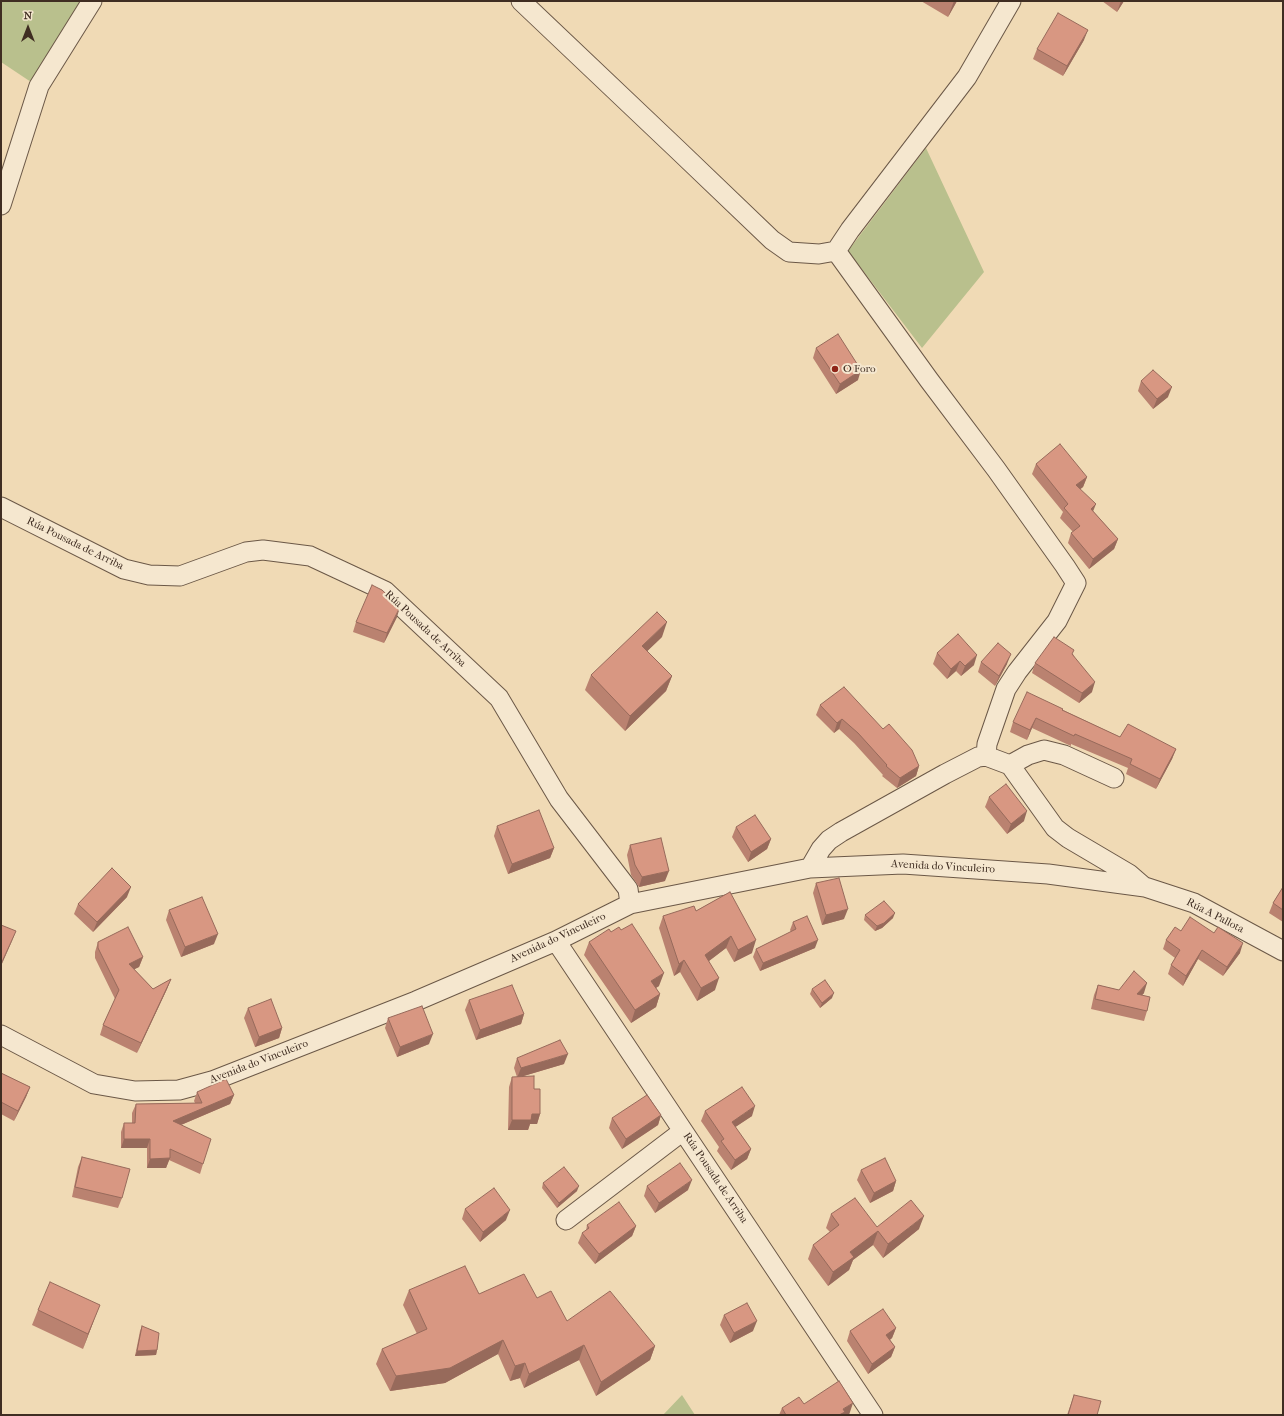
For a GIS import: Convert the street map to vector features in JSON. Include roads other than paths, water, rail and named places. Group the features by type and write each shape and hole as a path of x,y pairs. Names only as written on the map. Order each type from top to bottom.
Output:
{"street":[{"path":"1,205 39,86 92,1"},
{"path":"521,1 772,240 789,252 819,254 836,251 850,230 967,77 1011,1"},
{"path":"836,251 996,470 1076,583 1057,621 1017,672 1006,689 987,744 986,756"},
{"name":"Rúa Pousada de Arriba","path":"1,507 124,569 149,575 180,576 246,552 263,550 310,556 385,591 499,698 560,799 628,889 630,904"},
{"path":"1010,765 1028,755 1044,750 1064,755 1114,778"},
{"path":"810,868 821,849 829,840 841,832 951,771 978,757 986,756 1010,765 1055,828 1068,838 1129,874 1145,887"},
{"name":"Avenida do Vinculeiro","path":"1,1035 94,1084 135,1091 179,1090 212,1081 416,1001 556,942 630,904 810,868 903,864 1048,874 1145,887"},
{"name":"Rúa A Pallota","path":"1145,887 1194,903 1283,951"},
{"name":"Rúa Pousada de Arriba","path":"556,942 873,1415"},
{"path":"566,1220 683,1131"}],"place":[{"name":"O Foro","path":"835,369"}]}
